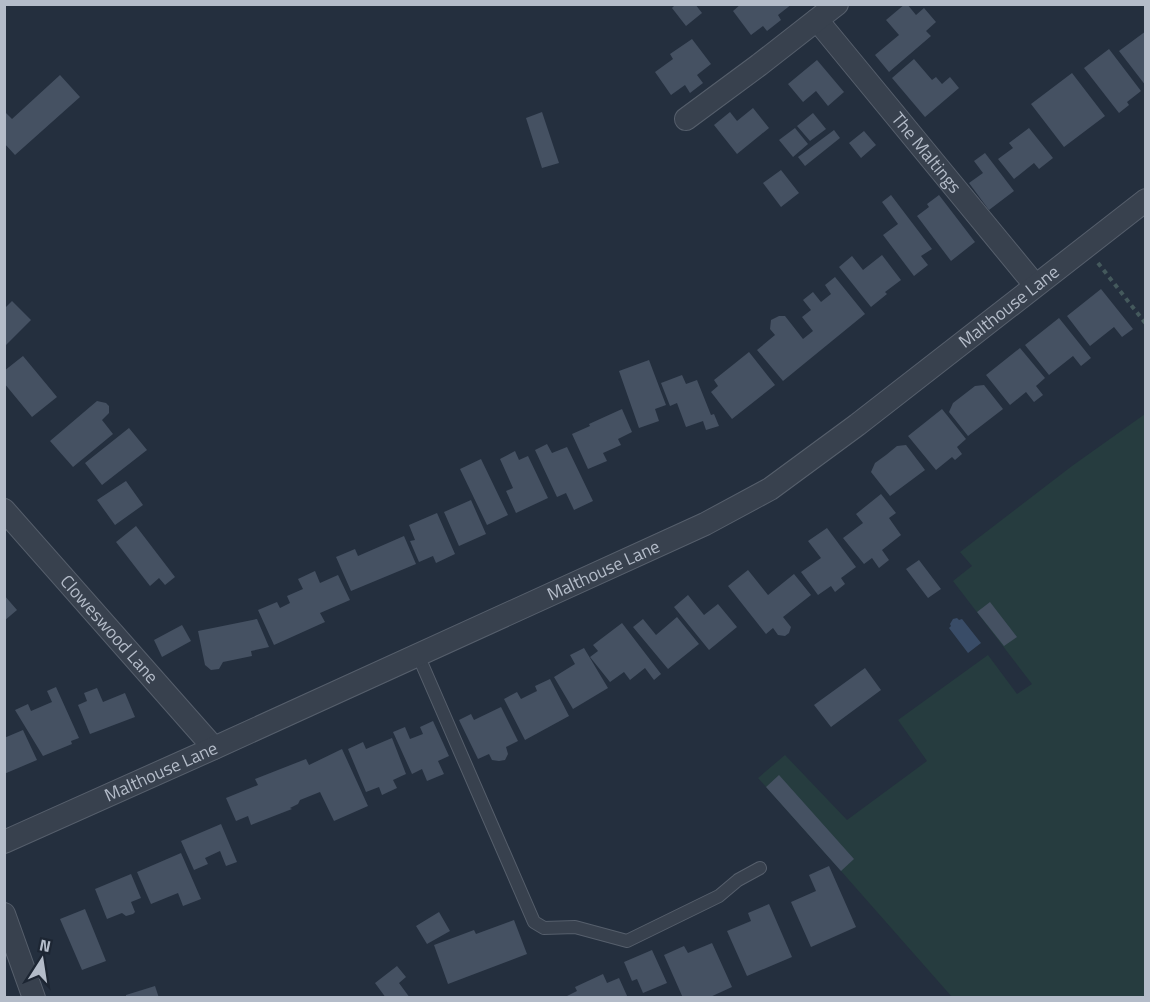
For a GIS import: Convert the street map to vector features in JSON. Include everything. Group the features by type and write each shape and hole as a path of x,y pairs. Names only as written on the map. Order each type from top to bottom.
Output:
{"street":[{"path":"686,119 837,4"},
{"name":"The Maltings","path":"817,20 1035,285"},
{"name":"Malthouse Lane","path":"4,842 705,524 770,489 857,425 1146,200"},
{"name":"Cloweswood Lane","path":"4,510 214,748"},
{"path":"4,914 34,998"}],"lane":[{"path":"418,655 534,921 544,928 575,927 627,941 719,896 738,880 760,868"}],"path":[{"path":"1086,247 1146,324"}],"green space":[{"path":"1145,414 1145,997 952,997 758,778 785,755 847,820 927,761 898,720 988,655 1017,694 1032,684 953,581 972,566 960,552 1072,466"}],"water":[{"path":"953,619 962,619 981,643 968,653 949,628"}],"building":[{"path":"676,4 695,4 702,13 686,26 672,8"},
{"path":"741,4 792,4 778,15 781,20 767,31 763,26 751,35 733,11"},
{"path":"905,4 916,15 924,8 936,22 926,31 931,36 889,72 875,55 899,35 886,20"},
{"path":"1146,31 1146,86 1119,51"},
{"path":"692,39 711,64 697,75 703,83 690,93 685,85 671,95 655,72 673,59 670,54"},
{"path":"1109,49 1141,91 1127,102 1129,105 1119,113 1084,68"},
{"path":"914,59 932,80 936,77 942,84 950,77 959,88 925,117 892,78"},
{"path":"817,60 844,92 828,106 816,91 803,102 788,84"},
{"path":"1072,73 1105,116 1064,147 1031,104"},
{"path":"60,75 80,97 15,155 4,143 4,111 12,119"},
{"path":"753,108 769,128 737,154 714,125 730,112 737,121"},
{"path":"542,112 559,163 542,168 526,118"},
{"path":"813,113 826,129 810,141 797,126"},
{"path":"795,128 808,144 793,157 779,140"},
{"path":"1029,128 1053,158 1039,169 1034,163 1014,179 998,159 1013,148 1009,143"},
{"path":"834,130 840,138 805,166 798,157"},
{"path":"864,131 876,145 861,158 849,143"},
{"path":"985,153 1014,191 989,210 969,183 983,173 974,161"},
{"path":"781,170 799,193 781,207 763,183"},
{"path":"891,195 932,249 921,256 928,265 914,276 883,235 898,224 882,202"},
{"path":"939,195 975,242 951,261 917,216"},
{"path":"882,255 901,280 871,307 839,267 852,256 863,270"},
{"path":"835,277 865,314 783,381 757,350 775,335 770,329 771,320 785,316 803,339 813,331 802,317 811,310 803,300 813,292 821,302 831,294 825,285"},
{"path":"1101,289 1133,329 1122,337 1114,327 1090,346 1067,316"},
{"path":"12,301 31,320 4,347 4,309"},
{"path":"1059,318 1091,358 1081,366 1073,356 1049,375 1025,345"},
{"path":"1020,348 1045,378 1036,386 1043,395 1034,402 1026,392 1010,405 986,375"},
{"path":"749,352 775,385 732,419 711,392 718,386 714,380"},
{"path":"23,356 57,397 32,417 4,383 4,371"},
{"path":"649,360 666,405 655,409 659,421 639,428 619,371"},
{"path":"682,375 686,384 697,380 711,415 714,414 719,426 706,430 703,421 686,427 677,403 670,406 661,383"},
{"path":"984,385 1003,409 968,436 949,412 953,403 975,386"},
{"path":"97,401 109,406 109,413 102,420 113,434 73,467 50,441"},
{"path":"622,409 632,432 618,439 621,445 603,453 607,461 588,469 572,434"},
{"path":"942,409 966,439 957,447 962,454 955,460 952,457 936,470 908,436"},
{"path":"129,428 147,450 102,485 85,463"},
{"path":"547,444 552,453 567,447 593,501 574,510 566,493 557,497 535,450"},
{"path":"906,445 925,470 890,496 871,472 875,463 897,446"},
{"path":"515,451 519,460 528,456 548,498 516,513 506,491 513,488 500,459"},
{"path":"481,459 508,515 487,525 460,469"},
{"path":"126,481 143,505 115,525 97,500"},
{"path":"881,494 896,513 889,518 901,535 882,550 889,560 879,568 872,558 864,564 843,538 863,523 856,514"},
{"path":"471,500 486,534 459,546 444,512"},
{"path":"437,513 455,554 436,563 433,556 419,562 410,541 415,540 409,525"},
{"path":"136,526 175,577 165,585 159,578 150,586 116,542"},
{"path":"827,528 856,567 841,578 845,584 835,592 831,586 818,595 801,572 821,558 808,541"},
{"path":"404,536 416,564 351,591 336,557 355,549 358,556"},
{"path":"919,560 941,589 928,598 906,569"},
{"path":"748,570 768,595 794,574 811,595 783,617 791,627 785,636 778,635 773,628 766,634 728,586"},
{"path":"315,571 320,583 338,575 350,600 320,613 325,622 274,645 258,610 277,602 280,608 290,603 287,596 303,589 298,579"},
{"path":"4,595 17,610 4,621"},
{"path":"688,595 704,615 718,604 737,627 709,650 674,607"},
{"path":"990,602 1017,637 1004,646 977,612"},
{"path":"677,617 699,644 668,669 633,627 643,619 656,635"},
{"path":"257,619 269,647 251,651 252,656 223,662 219,669 211,670 205,665 198,631"},
{"path":"622,623 661,674 654,680 645,668 630,680 624,672 610,682 590,657 598,651 593,645"},
{"path":"182,625 191,641 162,657 154,640"},
{"path":"584,648 608,688 573,709 554,677 575,664 570,655"},
{"path":"865,668 881,690 831,727 814,705"},
{"path":"550,679 569,716 525,740 504,699 517,692 521,699 537,691 535,686"},
{"path":"56,687 79,738 71,741 72,744 43,756 15,710 28,704 31,711 52,702 47,691"},
{"path":"97,688 103,702 125,693 135,717 90,734 78,705 87,701 84,693"},
{"path":"501,707 518,741 506,747 508,754 505,760 492,760 489,754 478,759 459,720 471,714 474,720"},
{"path":"433,721 449,756 438,761 444,774 427,781 422,769 412,774 393,732 405,727 410,739 423,734 420,727"},
{"path":"23,730 37,760 4,774 4,738"},
{"path":"392,738 406,774 393,780 397,788 382,795 379,787 366,792 348,749 363,742 366,749"},
{"path":"342,749 368,806 334,821 320,792 300,800 298,804 290,808 292,809 251,825 248,816 236,821 226,798 258,785 255,779 306,759 309,765"},
{"path":"779,775 854,859 841,871 766,787"},
{"path":"221,824 237,862 226,866 220,851 205,858 208,864 194,870 181,841"},
{"path":"181,853 201,899 183,906 178,893 151,904 137,872"},
{"path":"829,866 856,927 811,947 791,902 816,891 809,875"},
{"path":"131,874 141,898 131,902 135,912 126,916 122,913 107,919 95,889"},
{"path":"769,904 792,957 747,976 727,931 751,921 748,913"},
{"path":"85,909 106,961 82,970 60,919"},
{"path":"439,912 450,931 427,944 416,926"},
{"path":"514,920 527,954 448,984 434,945 474,930 476,934"},
{"path":"712,943 732,987 708,998 683,998 664,955 684,946 688,953"},
{"path":"652,950 667,983 643,993 637,979 632,981 624,962"},
{"path":"397,966 406,977 399,983 410,998 386,998 375,983"},
{"path":"603,974 607,983 619,978 628,998 563,998 577,991 575,987"},
{"path":"155,986 159,998 126,998 126,995"}]}
